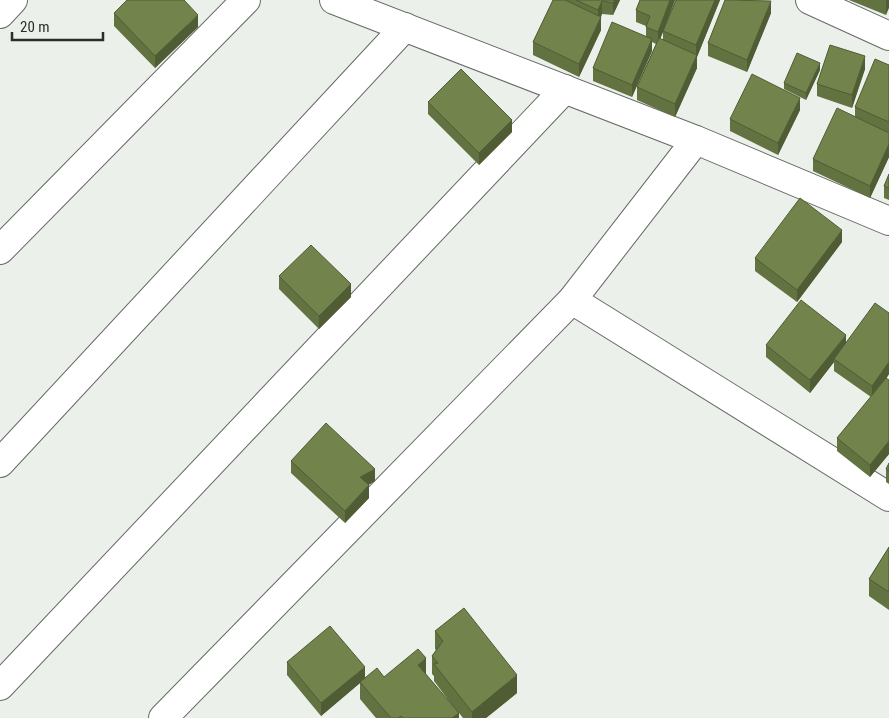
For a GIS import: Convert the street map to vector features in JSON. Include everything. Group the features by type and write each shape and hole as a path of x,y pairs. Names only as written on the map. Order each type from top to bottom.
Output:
{"street":[{"path":"0,14 13,0"},
{"path":"0,250 246,0"},
{"path":"334,0 696,140 889,221"},
{"path":"810,0 889,36"},
{"path":"0,463 405,27"},
{"path":"0,686 565,89"},
{"path":"163,718 572,300 696,140"},
{"path":"572,300 889,497"}],"building":[{"path":"127,0 184,0 198,15 155,56 114,13"},
{"path":"553,0 565,0 601,17 579,64 533,42"},
{"path":"576,0 615,0 613,3 602,1 598,10"},
{"path":"640,0 670,0 658,32 646,27 650,16 636,10"},
{"path":"676,0 715,0 696,45 663,31"},
{"path":"725,0 771,1 747,60 708,43"},
{"path":"612,22 652,39 632,85 593,68"},
{"path":"659,38 697,55 675,104 637,87"},
{"path":"830,45 865,56 852,95 817,84"},
{"path":"797,53 820,63 806,93 784,83"},
{"path":"875,59 889,65 889,122 855,107"},
{"path":"461,69 512,120 479,153 428,102"},
{"path":"752,74 800,98 778,143 730,119"},
{"path":"837,108 889,133 889,144 870,186 813,159"},
{"path":"889,174 889,188 884,186"},
{"path":"800,198 842,230 797,290 755,258"},
{"path":"311,245 351,284 319,316 279,276"},
{"path":"801,300 846,335 810,380 766,345"},
{"path":"875,303 889,313 889,362 872,386 834,359"},
{"path":"886,378 889,380 889,441 870,465 837,438"},
{"path":"326,423 375,469 360,477 369,485 345,511 291,461"},
{"path":"889,547 889,592 869,579"},
{"path":"464,608 517,675 472,712 434,664 438,663 432,656 443,641 435,631"},
{"path":"330,626 365,667 321,703 287,662"},
{"path":"418,649 426,658 418,665 459,713 452,718 403,718 401,716 391,718 360,682 377,668 384,677"}]}
